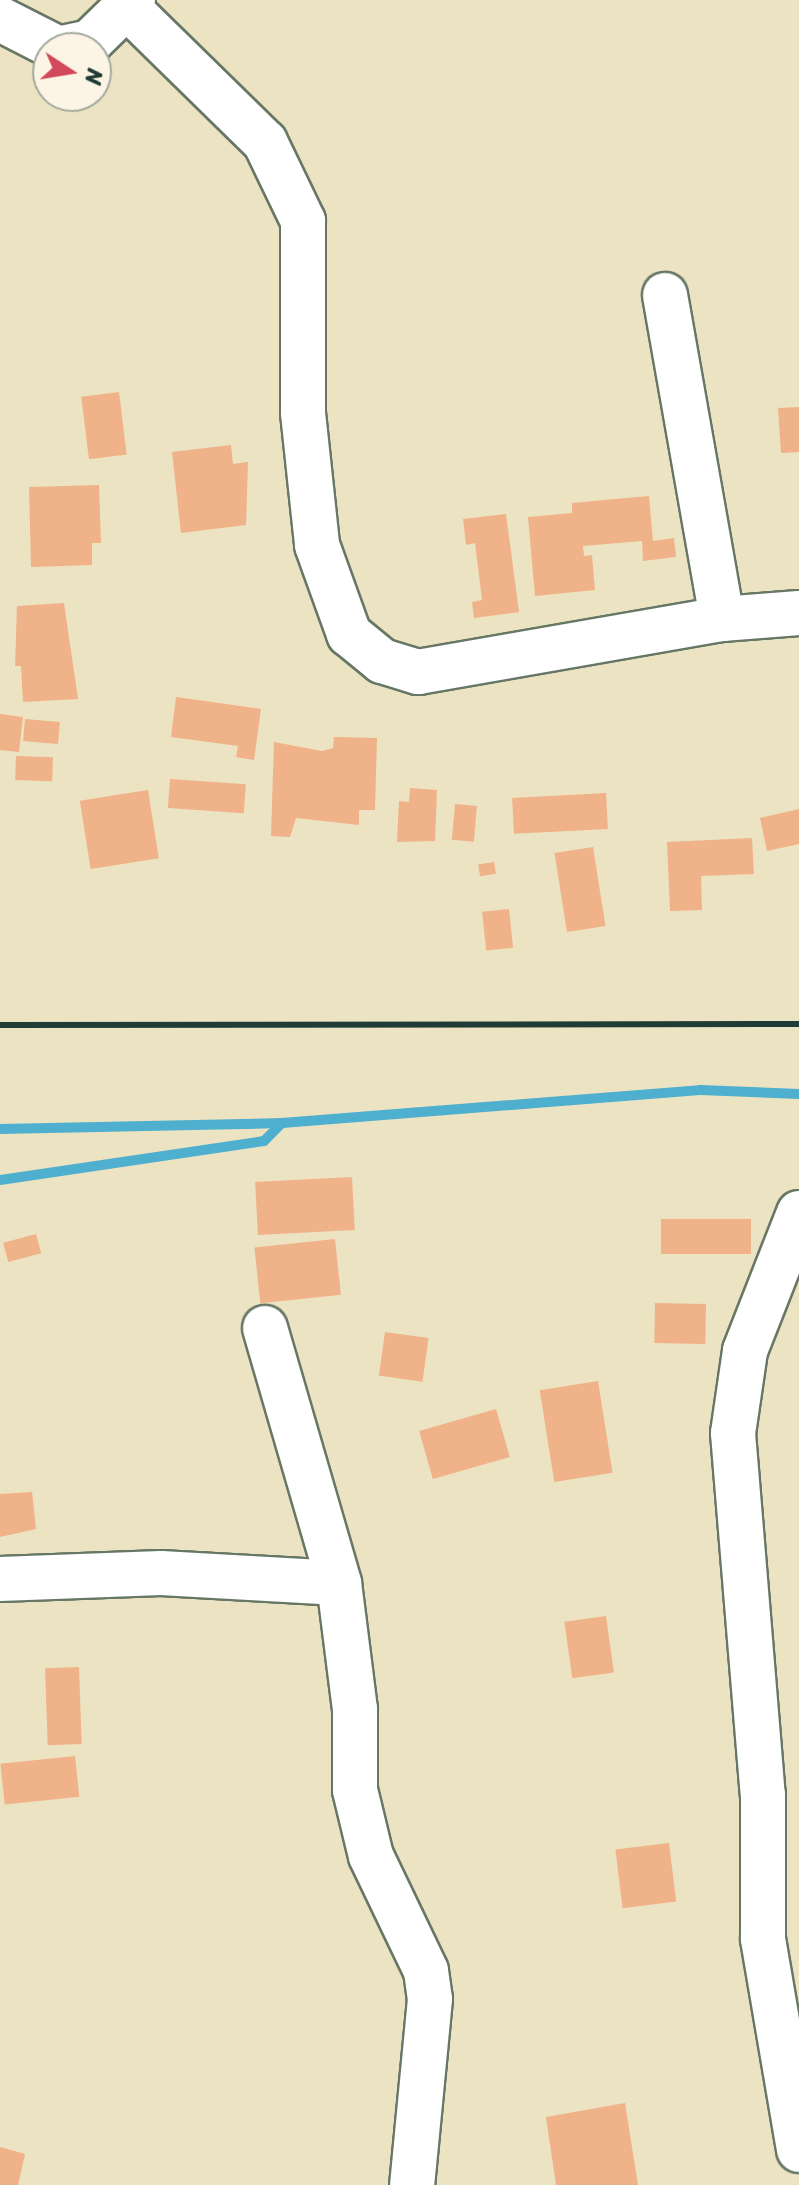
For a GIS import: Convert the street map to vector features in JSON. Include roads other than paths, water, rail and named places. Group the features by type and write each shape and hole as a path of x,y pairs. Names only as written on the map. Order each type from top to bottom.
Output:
{"street":[{"path":"101,32 131,4 265,142 303,221 303,413 312,501 317,545 349,634 382,661 418,672 722,619 799,613"},
{"path":"0,19 32,34"},
{"path":"665,295 722,619"},
{"path":"799,1213 745,1351 733,1433 763,1795 763,1939 799,2150"},
{"path":"265,1328 339,1583 355,1709 355,1790 371,1856 392,1910 417,1945 430,1999 412,2185"},
{"path":"0,1579 161,1573 339,1583"}],"waterway":[{"path":"0,1129 282,1123 700,1090 799,1094"},
{"path":"0,1180 264,1141 282,1123"}],"railway":[{"path":"0,1025 799,1024"}]}
